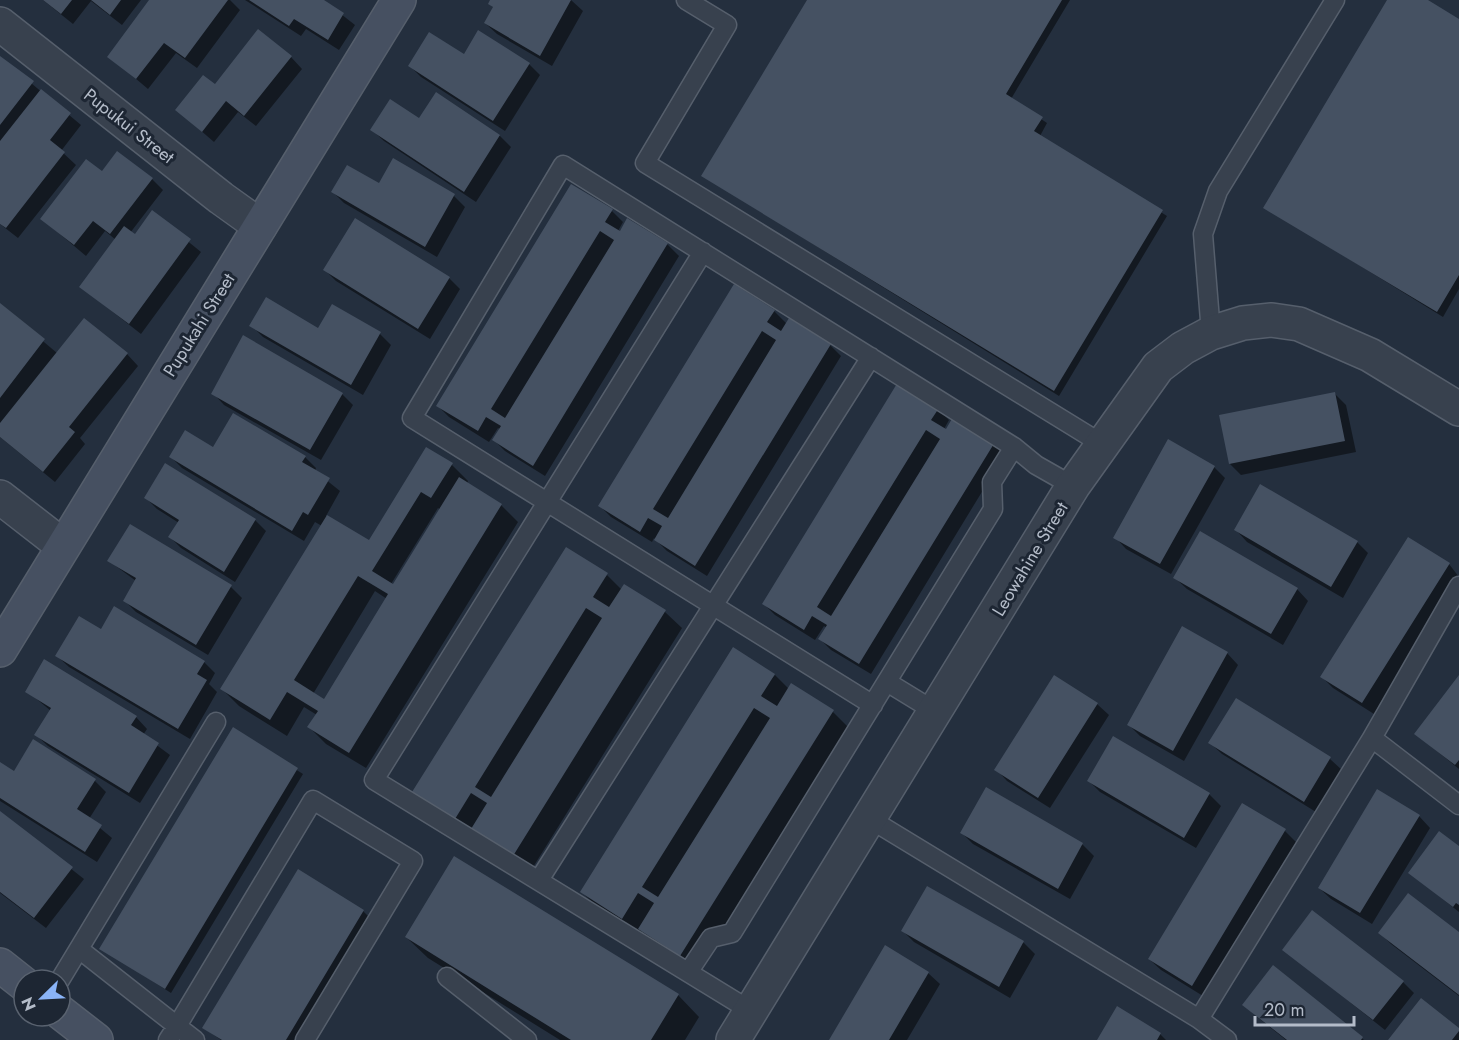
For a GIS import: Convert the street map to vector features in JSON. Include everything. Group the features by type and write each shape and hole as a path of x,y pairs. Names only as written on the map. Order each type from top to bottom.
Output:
{"street":[{"name":"Pupukahi Street","path":"0,650 399,0"},
{"name":"Pupukui Street","path":"0,24 221,198 260,226"},
{"name":"Leowahine Street","path":"733,1040 1073,486 1158,367 1183,348 1211,333 1243,323 1272,320 1299,324 1370,355 1459,409"},
{"path":"0,497 63,546"},
{"path":"0,965 12,974"},
{"path":"72,1021 96,1040"}],"lane":[{"path":"686,0 727,25 645,163 1102,444"},
{"path":"1211,333 1203,234 1218,191 1335,0"},
{"path":"873,705 412,418 563,165 1014,447 1036,465 1073,486"},
{"path":"703,252 374,780 689,970 751,1011"},
{"path":"539,879 871,357"},
{"path":"689,970 711,938 732,933 993,509 992,482 1014,447"},
{"path":"1199,1019 1372,738 1459,586"},
{"path":"886,682 936,712"},
{"path":"67,968 216,722"},
{"path":"1372,738 1459,805"},
{"path":"172,1033 313,800 413,861 305,1040"},
{"path":"870,819 1199,1019 1227,1040"},
{"path":"79,949 172,1033 195,1040"},
{"path":"447,977 527,1040"}],"building":[{"path":"43,0 72,0 61,14"},
{"path":"91,0 121,0 110,15"},
{"path":"149,0 228,0 185,58 164,43 136,79 107,57"},
{"path":"249,0 324,0 344,13 328,40 294,19 289,26"},
{"path":"490,0 571,0 540,56 484,23 493,7 488,4"},
{"path":"807,0 1062,0 1006,94 1043,117 1034,131 1163,210 1054,391 701,176"},
{"path":"1387,0 1428,0 1459,19 1459,275 1437,312 1263,208"},
{"path":"258,29 292,56 244,116 226,101 202,132 175,110 203,75 215,84"},
{"path":"478,30 530,63 493,121 408,66 429,32 464,54"},
{"path":"0,56 34,81 0,125"},
{"path":"41,89 71,113 50,140 65,152 6,228 0,224 0,141"},
{"path":"436,92 500,135 464,192 370,130 390,99 419,118"},
{"path":"117,151 153,178 110,234 93,221 74,245 40,219 86,159 102,171"},
{"path":"393,158 455,194 425,247 331,192 347,165 379,183"},
{"path":"571,184 613,209 605,222 620,231 627,218 668,243 533,466 492,440 501,426 486,417 478,431 436,406","holes":["600,231 614,240 505,418 491,409"]},
{"path":"152,210 191,239 129,324 79,287 124,226 135,234"},
{"path":"355,218 450,277 418,329 323,270"},
{"path":"734,284 775,310 767,322 781,331 789,318 831,344 695,566 654,540 662,526 648,518 640,532 598,506","holes":["762,331 776,340 668,518 653,509"]},
{"path":"266,297 318,328 332,304 381,332 351,385 249,326"},
{"path":"0,303 45,339 0,398"},
{"path":"84,318 128,353 69,427 75,432 43,472 0,437 0,423"},
{"path":"243,335 343,393 310,450 211,394"},
{"path":"898,382 939,408 931,420 946,429 953,417 995,442 859,664 818,639 827,625 812,616 804,630 762,604","holes":["926,430 940,439 831,616 817,607"]},
{"path":"1335,392 1345,441 1229,464 1219,415"},
{"path":"233,413 306,456 302,462 330,478 308,515 303,512 292,531 169,457 185,430 213,447"},
{"path":"1168,439 1215,466 1160,564 1113,538"},
{"path":"426,447 453,463 431,498 421,492 372,571 393,584 459,477 502,504 349,753 307,727 318,711 287,692 270,720 220,689 327,515 369,540","holes":["358,576 388,594 324,699 294,680"]},
{"path":"165,463 256,519 224,572 168,537 179,520 144,498"},
{"path":"1260,484 1358,541 1331,587 1234,530"},
{"path":"130,524 232,585 196,645 123,601 136,578 107,561"},
{"path":"1200,531 1298,588 1271,634 1173,578"},
{"path":"1408,537 1450,563 1362,703 1320,677"},
{"path":"566,547 608,573 593,597 609,607 624,584 666,610 513,856 471,829 487,803 471,793 455,819 412,792","holes":["586,608 602,618 491,797 475,787"]},
{"path":"114,606 205,661 197,674 207,680 178,729 55,656 79,616 101,629"},
{"path":"1182,626 1228,652 1173,751 1127,725"},
{"path":"733,647 775,674 761,696 777,706 791,683 834,710 680,956 638,929 654,903 638,893 622,919 580,892","holes":["754,708 770,718 658,897 642,887"]},
{"path":"44,659 137,716 131,725 159,743 129,793 34,735 51,708 25,692"},
{"path":"1054,675 1098,703 1038,798 994,770"},
{"path":"1459,675 1459,760 1455,765 1414,734"},
{"path":"1236,698 1331,757 1304,802 1208,743"},
{"path":"233,727 298,768 165,989 99,949"},
{"path":"1113,736 1210,793 1184,838 1087,781"},
{"path":"33,739 96,779 77,809 102,825 85,852 0,798 0,762 14,771"},
{"path":"986,787 1083,843 1058,889 960,833"},
{"path":"1377,789 1420,815 1360,913 1318,888"},
{"path":"1242,803 1286,829 1192,986 1148,959"},
{"path":"0,811 73,867 34,918 0,892"},
{"path":"1439,831 1459,846 1459,905 1456,903 1453,907 1408,873"},
{"path":"454,856 679,994 651,1040 571,1040 405,937"},
{"path":"298,869 364,910 286,1040 222,1040 202,1028"},
{"path":"927,886 1024,941 999,987 901,931"},
{"path":"1408,893 1459,932 1459,995 1378,933"},
{"path":"1312,910 1404,981 1373,1020 1282,950"},
{"path":"885,945 929,972 889,1040 829,1040"},
{"path":"1273,965 1363,1037 1361,1040 1287,1040 1242,1005"},
{"path":"1421,998 1459,1028 1452,1040 1388,1040"},
{"path":"1117,1006 1161,1033 1157,1040 1097,1040"}]}
